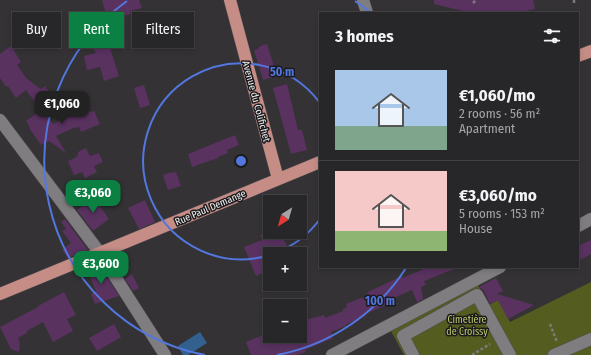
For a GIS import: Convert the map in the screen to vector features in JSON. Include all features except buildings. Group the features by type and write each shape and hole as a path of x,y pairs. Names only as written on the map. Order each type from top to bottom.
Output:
{"main road":[{"name":"Avenue du Colifichet","path":"230,0 278,179"},
{"path":"579,56 591,51"},
{"name":"Rue Paul Demange","path":"0,294 319,162"}],"street":[{"path":"363,0 367,12"},
{"path":"0,120 100,253 165,355"},
{"path":"579,225 591,219"},
{"path":"332,355 498,268"},
{"path":"413,355 403,336 477,295 510,355"},
{"path":"557,353 591,339"}],"path":[{"path":"473,3 476,0"},
{"path":"550,324 557,353"},
{"path":"472,355 501,338"}],"green space":[{"name":"Cimetière de Croissy","path":"591,282 591,355 404,355 391,331 478,285 489,305 498,300 510,322"}],"water":[{"path":"200,332 207,343 188,355 183,355 178,346"}]}
